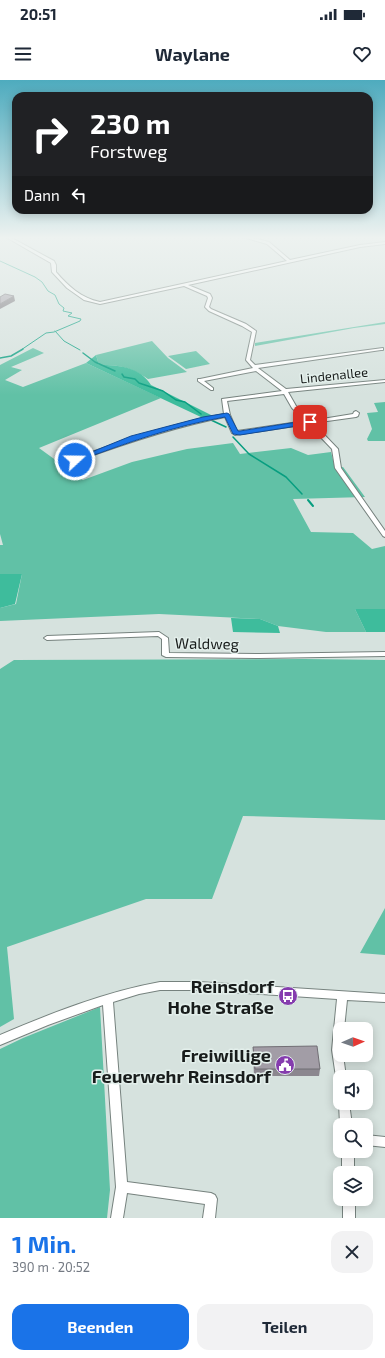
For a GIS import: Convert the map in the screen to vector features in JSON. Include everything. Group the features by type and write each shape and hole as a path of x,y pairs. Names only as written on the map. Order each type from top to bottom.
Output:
{"street":[{"path":"72,289 80,297 88,301 100,303 166,289"},
{"path":"195,289 209,295 210,298 207,306 210,310 244,325 254,332 248,360 255,368 285,391 294,407 335,449 338,468 385,535"},
{"path":"211,389 200,380 255,368 381,349"},
{"name":"Lindenallee","path":"227,415 224,400 285,391 385,381"},
{"path":"75,460 134,438 203,419 227,415 235,433 240,433 356,415 356,413"},
{"name":"Waldweg","path":"47,638 159,634 165,638 166,655 259,656 385,654"},
{"path":"0,1040 45,1021 108,999 139,990 160,986 199,986 385,998"},
{"path":"340,1070 337,1050 342,996"},
{"path":"108,999 122,1187 117,1218"},
{"path":"373,1141 385,1142"},
{"path":"122,1187 212,1199 209,1218"},
{"path":"349,1206 349,1218"}],"green space":[{"path":"385,322 385,324 354,328 255,346 255,343"},
{"path":"152,341 168,358 187,372 148,379 125,368 99,365 96,355"},
{"path":"33,348 44,353 11,367 22,370 5,380 23,387 86,363 161,398 39,448 83,480 132,462 187,449 233,443 240,454 291,448 308,455 331,452 335,468 343,467 365,497 293,499 311,532 353,533 372,549 385,546 385,609 355,609 366,632 326,632 278,626 260,619 159,614 0,621 0,608 16,604 22,574 0,574 0,545 3,545 0,534 0,365"},
{"path":"196,351 210,364 186,369 168,356"},
{"path":"96,355 99,365 128,368 135,371 141,374 151,385 213,416 203,418 86,363"},
{"path":"385,402 385,441 368,441 367,439 372,429 367,413 378,412 374,403"},
{"path":"0,574 22,574 15,604 0,608"},
{"path":"355,609 385,609 385,632 366,632"},
{"path":"231,618 260,619 278,626 280,633 233,632"},
{"path":"14,660 385,660 385,820 243,816 212,899 146,899 7,947 14,1019 0,1027 0,669"},
{"path":"385,908 385,955 360,953"},
{"path":"100,1007 110,1190 107,1218 0,1218 0,1049 23,1038"}],"building":[{"path":"5,294 14,296 0,304 0,297"},
{"name":"Freiwillige Feuerwehr Reinsdorf","path":"317,1046 320,1069 255,1069 253,1047"}],"waterway":[{"path":"47,289 55,295 59,304 64,308 63,311 72,313 68,316 81,319 80,321 55,331"},
{"path":"21,350 46,333 55,331"},
{"path":"55,331 64,341 80,350"},
{"path":"0,358 11,356 23,349"},
{"path":"83,353 95,362 115,371"},
{"path":"122,374 124,377 135,379 139,383 163,391 176,400 185,402 201,414"},
{"path":"211,420 226,427"},
{"path":"233,437 249,454 286,477 302,494"},
{"path":"308,500 313,506"}],"place":[{"name":"Reinsdorf Hohe Straße","path":"288,996"},
{"name":"Freiwillige Feuerwehr Reinsdorf","path":"285,1065"}],"route":[{"path":"75,460 134,438 203,419 227,415 235,433 310,422"}]}
